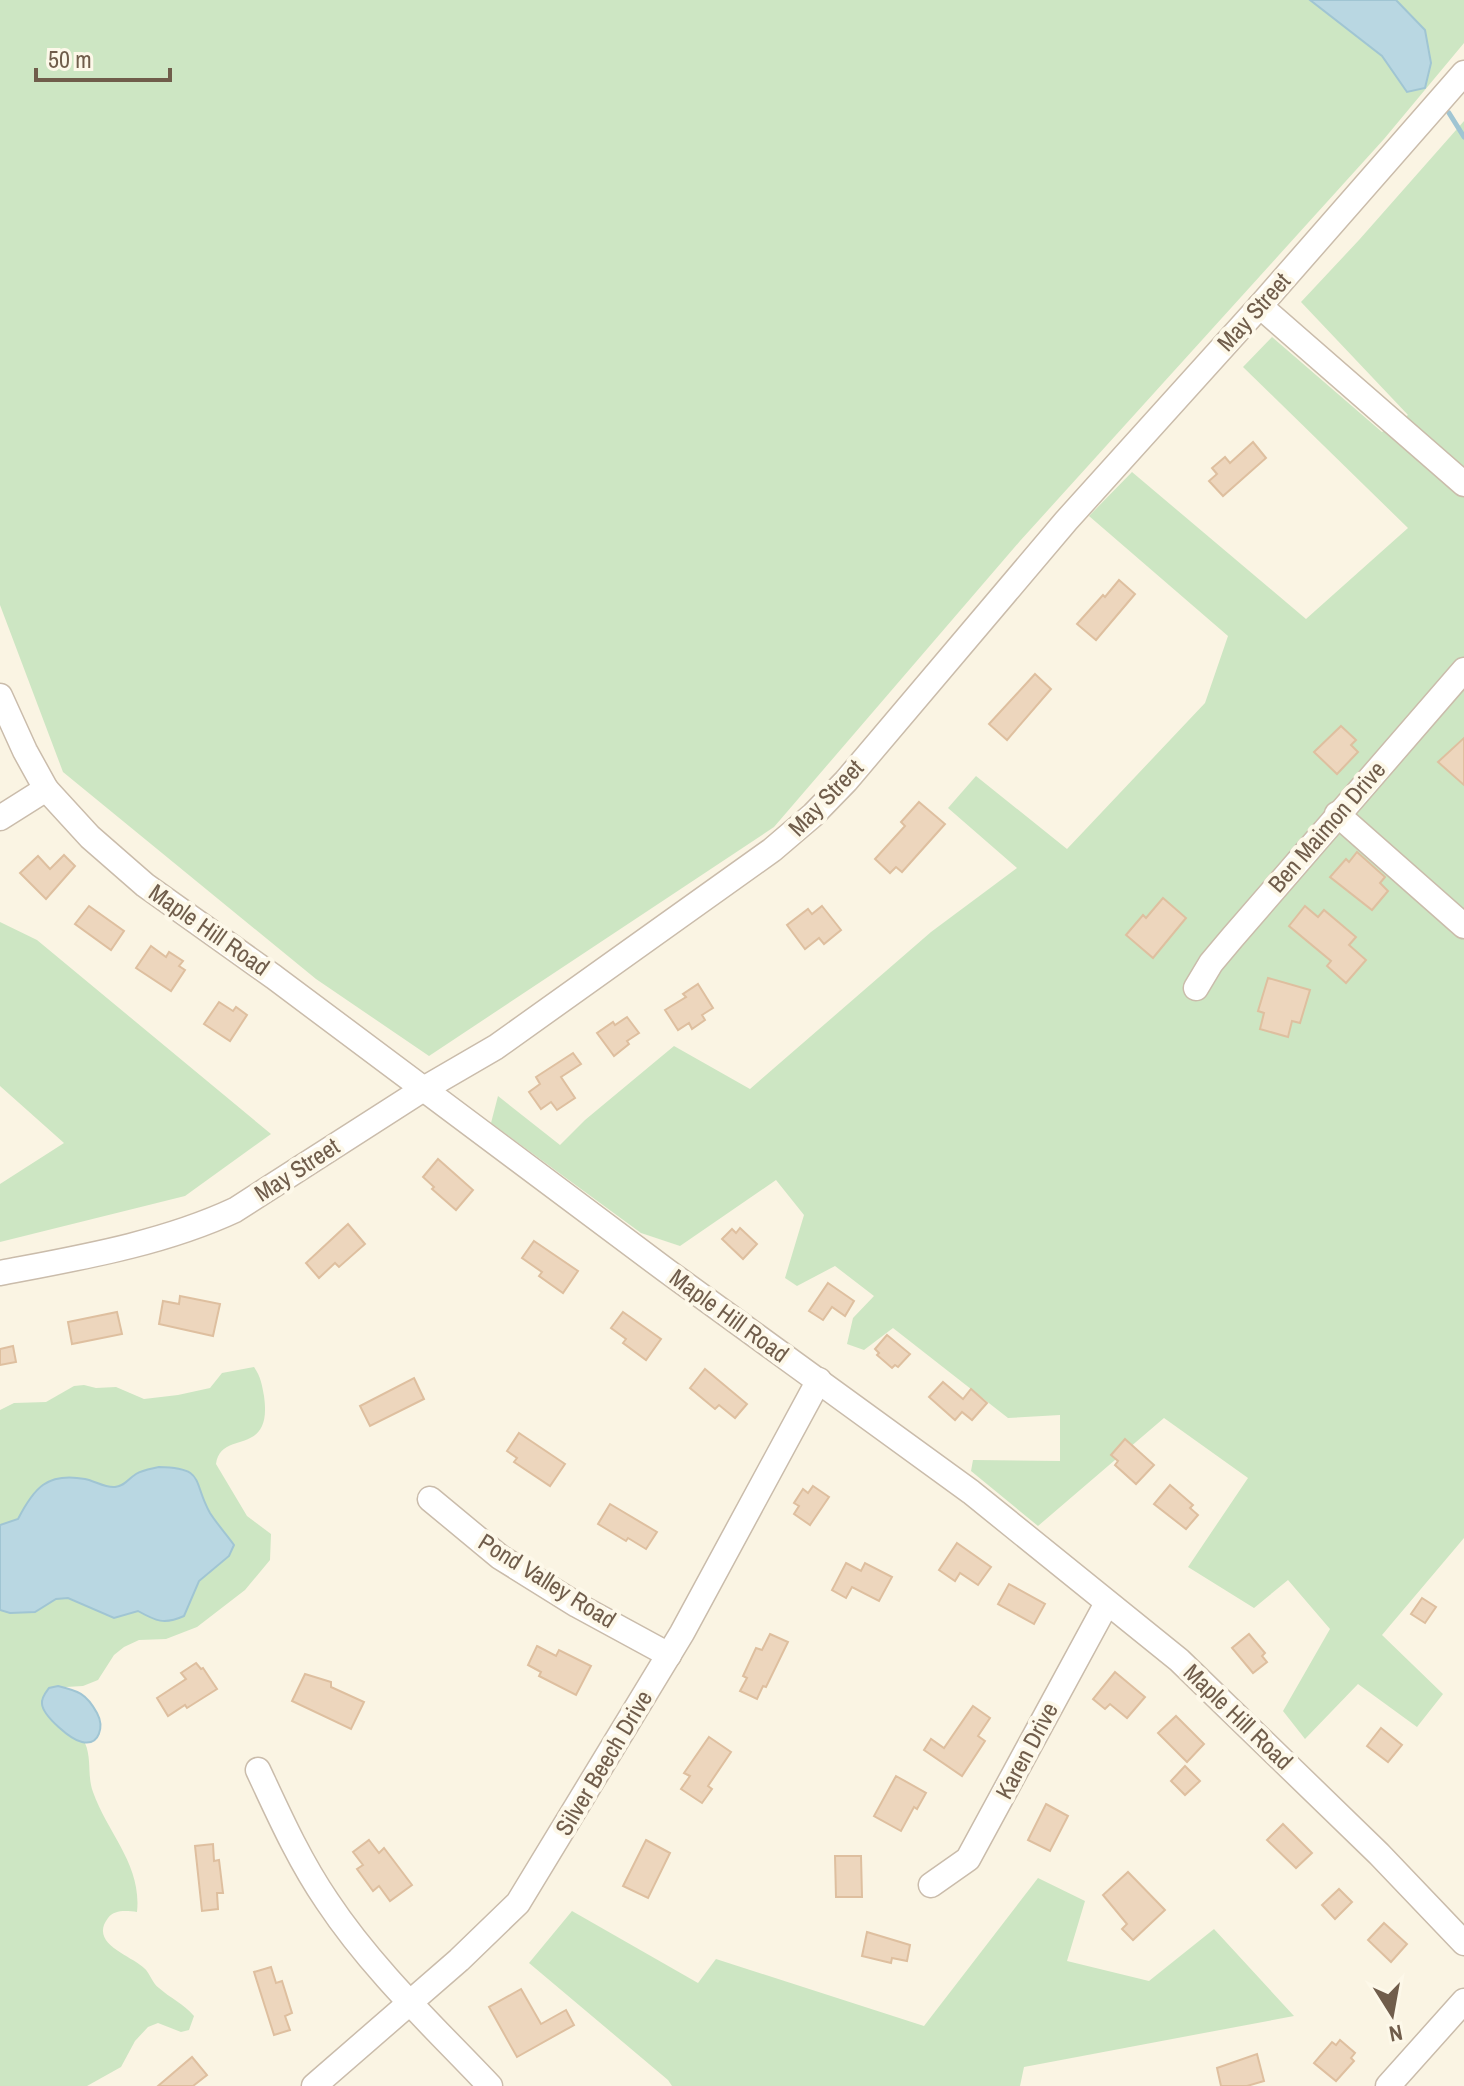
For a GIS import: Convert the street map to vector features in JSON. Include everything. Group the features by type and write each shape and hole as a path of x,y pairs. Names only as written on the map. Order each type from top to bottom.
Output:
{"street":[{"name":"May Street","path":"0,1273 149,1240 216,1219 253,1199 422,1090 496,1047 772,850 846,781 1066,521 1464,73"},
{"path":"1260,306 1464,484"},
{"name":"Ben Maimon Drive","path":"1196,988 1211,963 1464,670"},
{"name":"Maple Hill Road","path":"0,696 46,789 90,837 145,885 971,1492 1179,1660 1379,1854 1464,1943"},
{"path":"0,818 46,789"},
{"path":"1337,814 1464,926"},
{"name":"Silver Beech Drive","path":"314,2086 459,1960 518,1903 669,1655 819,1380"},
{"name":"Pond Valley Road","path":"430,1499 500,1557 577,1605 669,1655"},
{"name":"Karen Drive","path":"931,1885 968,1859 1107,1603"},
{"path":"258,1770 294,1847 327,1902 363,1949 490,2086"},
{"path":"1388,2086 1464,2001"}],"green space":[{"path":"0,0 1464,0 1464,43 1384,139 1020,541 774,827 429,1056 316,979 63,772 0,605"},
{"path":"1464,121 1464,1538 1382,1635 1443,1694 1417,1727 1358,1684 1305,1739 1283,1711 1330,1629 1288,1580 1254,1608 1188,1567 1248,1478 1164,1418 1038,1526 971,1471 973,1460 1060,1461 1060,1415 1008,1418 893,1328 864,1350 847,1344 853,1318 874,1296 835,1266 797,1286 785,1278 804,1215 776,1180 680,1246 641,1233 491,1123 498,1096 560,1145 585,1120 674,1046 750,1089 931,932 1017,868 948,808 976,776 1067,849 1205,703 1228,636 1089,516 1132,472 1306,619 1408,528 1243,367 1272,337 1382,432 1408,415 1301,302"},
{"path":"0,922 37,940 271,1134 185,1196 0,1242 0,1184 64,1143 0,1086"},
{"path":"254,1367 264,1396 265,1416 261,1428 254,1436 227,1447 220,1453 216,1464 247,1516 271,1534 270,1560 245,1590 197,1627 166,1639 139,1640 124,1647 114,1655 98,1680 83,1686 49,1688 55,1724 70,1737 85,1743 93,1792 134,1879 137,1912 121,1911 111,1915 103,1927 104,1935 114,1948 144,1968 157,1986 194,2016 189,2030 181,2032 158,2023 148,2027 135,2041 121,2067 87,2086 0,2086 0,1410 14,1403 46,1402 74,1386 84,1385 116,1387 144,1399 178,1395 210,1388 222,1373"},
{"path":"1038,1878 1085,1901 1067,1961 1149,1981 1214,1929 1294,2016 1024,2067 1020,2086 672,2086 529,1963 572,1911 698,1983 716,1959 924,2026"}],"water":[{"path":"1310,0 1396,0 1425,30 1431,63 1425,88 1407,92 1382,56"},
{"path":"159,1467 184,1470 195,1478 210,1513 234,1545 229,1556 199,1581 184,1616 160,1621 138,1611 114,1618 68,1598 56,1599 35,1612 10,1613 0,1610 0,1525 18,1519 36,1491 51,1480 72,1477 115,1487 139,1473"},
{"path":"58,1686 81,1694 93,1706 100,1724 99,1734 93,1741 82,1742 71,1737 47,1715 42,1704 43,1697 49,1688"}],"building":[{"path":"1253,442 1266,458 1223,496 1209,481 1217,474 1212,468 1225,457 1230,463"},
{"path":"1119,580 1135,594 1096,640 1077,624"},
{"path":"1035,674 1051,689 1007,740 989,724"},
{"path":"1341,726 1356,740 1351,745 1358,752 1337,774 1314,752"},
{"path":"1464,738 1464,785 1438,762"},
{"path":"919,802 945,824 902,872 896,867 890,873 875,859 905,826 901,822"},
{"path":"1357,852 1385,877 1380,883 1388,891 1372,910 1330,877"},
{"path":"64,855 75,866 46,899 20,873 38,856 50,869"},
{"path":"1163,898 1186,918 1153,958 1126,935"},
{"path":"89,906 124,931 111,950 75,924"},
{"path":"822,906 841,930 824,944 819,938 805,949 787,925 808,909 812,914"},
{"path":"1305,906 1318,917 1324,910 1356,937 1349,945 1366,960 1346,983 1327,966 1331,961 1289,926"},
{"path":"151,946 166,957 169,952 183,961 179,966 185,970 171,991 136,968"},
{"path":"1268,978 1310,990 1300,1023 1292,1021 1288,1037 1260,1029 1264,1013 1258,1011"},
{"path":"698,984 713,1008 702,1015 705,1020 692,1029 689,1023 678,1030 665,1010 686,997 683,994"},
{"path":"219,1002 233,1011 236,1007 247,1015 230,1041 204,1024"},
{"path":"627,1017 639,1033 614,1056 597,1033"},
{"path":"573,1053 581,1064 561,1077 575,1098 557,1110 551,1102 541,1109 529,1092 540,1084 536,1077"},
{"path":"438,1159 473,1190 456,1210 423,1177"},
{"path":"348,1224 365,1244 339,1267 335,1263 319,1278 306,1263"},
{"path":"740,1228 757,1244 743,1259 722,1239 732,1229 736,1233"},
{"path":"534,1241 578,1271 563,1293 539,1276 542,1272 522,1258"},
{"path":"828,1283 854,1301 845,1316 832,1307 823,1320 809,1311"},
{"path":"180,1296 220,1304 213,1336 159,1324 163,1301 179,1304"},
{"path":"117,1312 122,1334 72,1344 68,1322"},
{"path":"623,1312 661,1339 646,1360 623,1343 626,1339 611,1328"},
{"path":"887,1335 910,1354 898,1367 895,1365 892,1368 877,1355 879,1353 875,1349"},
{"path":"13,1346 16,1362 0,1365 0,1349"},
{"path":"705,1369 747,1404 735,1418 719,1405 715,1409 690,1388"},
{"path":"414,1378 424,1399 370,1426 360,1406"},
{"path":"943,1382 963,1399 971,1389 987,1403 972,1420 962,1412 955,1420 929,1397"},
{"path":"519,1433 565,1464 550,1486 514,1462 517,1458 507,1451"},
{"path":"1125,1439 1154,1465 1136,1484 1115,1465 1118,1461 1111,1455"},
{"path":"1170,1485 1193,1505 1190,1508 1198,1515 1186,1529 1154,1504"},
{"path":"813,1486 829,1497 810,1525 794,1514 799,1506 794,1503 803,1489 808,1493"},
{"path":"610,1504 657,1532 646,1549 598,1524"},
{"path":"957,1543 991,1567 978,1585 960,1573 955,1581 939,1570"},
{"path":"846,1563 861,1571 865,1563 892,1577 879,1601 852,1587 846,1598 832,1590"},
{"path":"1009,1584 1045,1604 1034,1624 998,1604"},
{"path":"1422,1598 1436,1607 1425,1623 1411,1614"},
{"path":"770,1634 788,1642 757,1699 740,1691 747,1678 743,1676 756,1648 762,1650"},
{"path":"1249,1634 1265,1653 1262,1656 1267,1662 1253,1673 1232,1648"},
{"path":"537,1646 556,1656 559,1650 591,1666 576,1695 539,1676 541,1672 528,1665"},
{"path":"196,1663 217,1689 168,1716 157,1698 186,1679 181,1673"},
{"path":"1115,1672 1145,1697 1127,1718 1110,1704 1105,1709 1093,1699"},
{"path":"305,1674 331,1682 331,1687 364,1702 351,1729 292,1701"},
{"path":"973,1706 990,1718 978,1736 985,1741 962,1776 924,1750 931,1739 944,1748"},
{"path":"1176,1716 1204,1744 1187,1762 1158,1733"},
{"path":"1381,1728 1402,1745 1388,1762 1367,1746"},
{"path":"709,1737 731,1752 708,1786 712,1789 702,1803 681,1789 690,1776 684,1773"},
{"path":"1185,1766 1200,1781 1185,1795 1171,1781"},
{"path":"896,1776 926,1793 901,1831 874,1816"},
{"path":"1046,1804 1068,1816 1050,1851 1028,1840"},
{"path":"1283,1824 1312,1853 1296,1868 1267,1840"},
{"path":"369,1840 379,1853 384,1848 412,1885 390,1901 379,1886 373,1891 357,1869 363,1865 353,1852"},
{"path":"646,1840 670,1853 648,1898 623,1886"},
{"path":"213,1844 214,1861 219,1860 223,1893 217,1893 218,1909 202,1911 195,1846"},
{"path":"835,1856 861,1856 862,1897 836,1897"},
{"path":"1128,1872 1165,1910 1133,1940 1122,1929 1127,1924 1103,1895"},
{"path":"1339,1889 1352,1902 1335,1919 1322,1905"},
{"path":"1384,1923 1407,1944 1391,1962 1368,1940"},
{"path":"867,1932 910,1945 907,1961 892,1958 891,1963 862,1956"},
{"path":"271,1967 276,1983 282,1981 292,2013 285,2016 290,2030 274,2035 254,1972"},
{"path":"521,1989 541,2024 566,2010 574,2025 517,2057 489,2007"},
{"path":"1340,2040 1355,2053 1351,2058 1354,2061 1336,2081 1314,2063 1332,2042 1336,2045"},
{"path":"1257,2054 1264,2081 1247,2086 1221,2086 1217,2068"},
{"path":"192,2057 207,2075 193,2086 158,2086"}],"waterway":[{"path":"1449,113 1464,137"}]}
